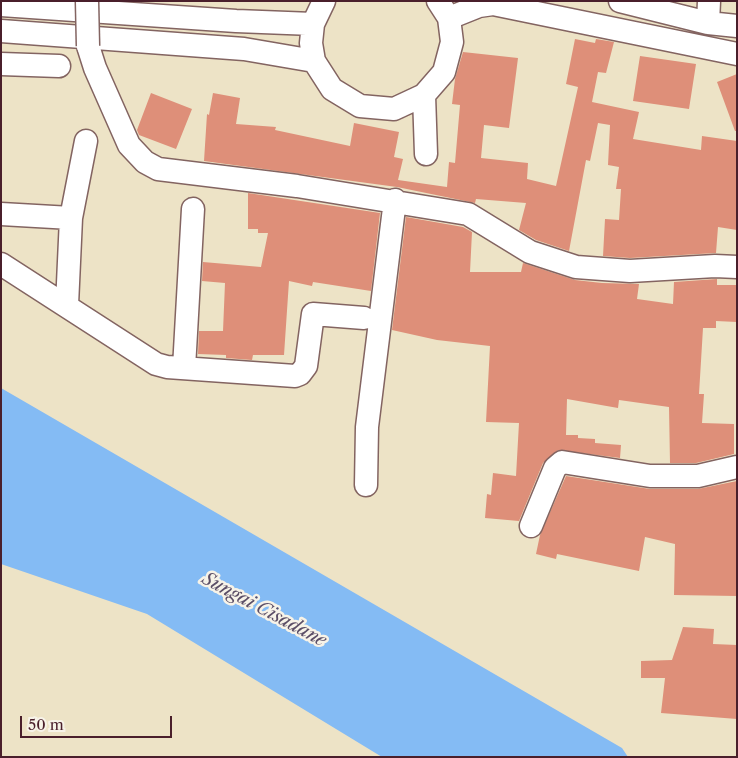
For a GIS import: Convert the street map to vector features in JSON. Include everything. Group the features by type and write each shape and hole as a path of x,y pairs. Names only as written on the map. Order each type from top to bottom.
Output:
{"street":[{"path":"87,1 88,46 95,68 129,145 145,162 158,169 395,200 468,214 530,252 576,267 630,271 715,266 737,267"},
{"path":"324,1 312,24 311,43 314,61 332,89 360,106 394,108 424,95 444,72 452,42 443,10 493,4 602,28 737,54"},
{"path":"602,28 609,1"},
{"path":"620,1 708,23 737,26"},
{"path":"708,23 709,1"},
{"path":"1,5 236,21 312,24"},
{"path":"1,31 244,49 314,61"},
{"path":"1,64 59,66"},
{"path":"424,95 426,154"},
{"path":"66,305 71,218 86,141"},
{"path":"366,485 367,427 395,200"},
{"path":"184,368 193,209"},
{"path":"1,214 71,218"},
{"path":"1,264 156,364 184,368 295,376 300,374 306,366 312,314 364,318"},
{"path":"531,526 555,468 562,462 650,476 698,476 737,468"}],"water":[{"name":"Sungai Cisadane","path":"1,388 622,748 628,757 382,757 147,614 1,564"}],"building":[{"path":"575,39 595,43 596,39 614,42 606,73 598,72 592,102 639,112 633,139 701,150 702,136 737,141 737,230 718,227 716,253 630,258 603,256 605,219 619,220 621,189 616,189 619,167 608,165 610,125 598,123 590,161 586,160 569,251 536,240 519,230 526,203 476,199 475,203 397,187 204,161 207,114 209,115 213,93 240,98 236,124 276,127 275,130 350,146 354,123 399,132 394,157 403,159 398,180 447,187 449,162 455,163 460,105 452,104 455,79 463,52 518,58 509,128 484,125 481,158 528,163 527,179 556,186 578,87 566,84"},
{"path":"640,56 696,64 689,109 633,101"},
{"path":"737,74 737,131 735,131 717,82"},
{"path":"151,93 192,109 176,149 139,135 137,130"},
{"path":"248,193 380,213 371,291 313,282 312,286 289,281 284,355 253,355 252,360 226,358 226,355 198,354 199,331 223,331 225,283 202,281 203,262 261,267 268,233 258,233 258,229 248,229"},
{"path":"406,217 463,227 472,232 470,272 521,272 523,263 575,280 639,284 637,299 673,304 674,282 717,279 717,285 737,285 737,322 716,321 716,328 703,328 699,394 704,394 702,423 734,424 734,454 696,463 670,463 669,407 619,400 618,408 567,399 566,435 578,435 578,438 595,439 595,443 621,445 620,458 558,450 543,463 519,521 485,518 487,494 491,495 493,473 516,476 519,423 486,422 490,346 437,340 392,330"},
{"path":"566,476 650,489 698,489 737,481 737,596 674,595 675,544 645,537 639,571 557,554 556,559 536,554 540,535"},
{"path":"683,627 714,629 713,644 737,645 737,719 661,713 665,678 641,678 641,661 672,660"}]}
